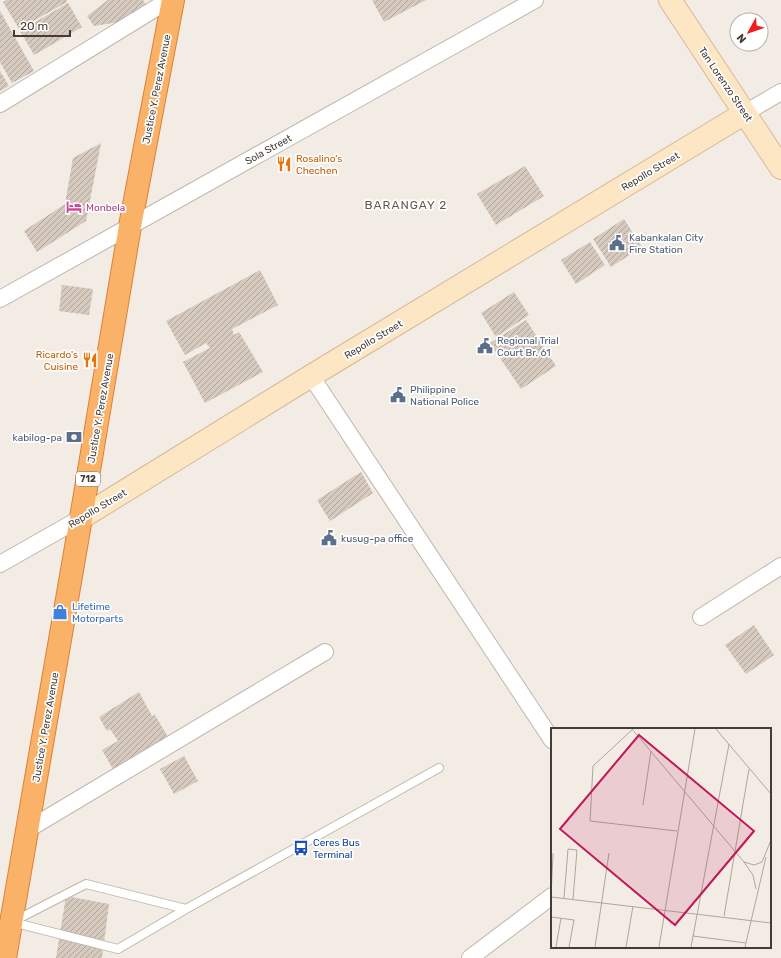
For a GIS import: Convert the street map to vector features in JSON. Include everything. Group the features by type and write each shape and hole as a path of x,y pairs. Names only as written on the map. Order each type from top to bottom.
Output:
{"highway":[{"name":"Justice Y. Perez Avenue","path":"5,958 130,226 173,0"}],"street":[{"path":"0,104 169,0"},
{"name":"Sola Street","path":"0,299 535,0"},
{"name":"Tan Lorenzo Street","path":"670,0 781,168"},
{"path":"745,113 781,92"},
{"name":"Repollo Street","path":"0,564 81,518 311,376 745,113"},
{"path":"311,376 551,738"},
{"path":"701,617 781,566"},
{"path":"27,830 325,652"},
{"path":"470,958 551,897"}],"lane":[{"path":"11,922 118,949 186,909 439,768"},
{"path":"11,922 86,884 186,909"}],"building":[{"path":"7,0 66,0 67,2 19,29 3,2"},
{"path":"108,0 143,0 146,5 125,21 94,26 87,16"},
{"path":"372,0 426,0 384,22"},
{"path":"68,3 82,27 34,55 20,31"},
{"path":"0,11 34,71 12,83 0,62"},
{"path":"0,71 9,86 0,91"},
{"path":"101,143 86,221 37,252 24,231 65,204 73,158"},
{"path":"525,166 544,196 496,225 477,194"},
{"name":"Kabankalan City Fire Station","path":"624,219 642,247 611,267 593,239"},
{"path":"590,242 605,265 576,284 561,260"},
{"path":"260,270 278,305 232,329 234,335 239,332 263,372 205,403 183,362 210,348 206,343 185,355 166,321"},
{"path":"62,285 93,289 89,315 59,311"},
{"path":"514,292 529,315 496,337 481,313"},
{"path":"526,320 556,366 521,389 490,343"},
{"path":"361,472 373,493 330,521 317,500"},
{"path":"754,625 774,655 746,674 725,645"},
{"path":"139,692 152,716 155,715 168,737 114,771 102,750 118,741 110,729 107,731 99,717"},
{"path":"184,756 198,781 174,794 160,769"},
{"path":"66,896 109,904 102,958 56,958"}],"place":[{"name":"Rosalino's Chechen","path":"284,164"},
{"name":"Monbela","path":"74,207"},
{"name":"Kabankalan City Fire Station","path":"617,243"},
{"name":"Regional Trial Court Br. 61","path":"485,346"},
{"name":"Ricardo's Cuisine","path":"90,360"},
{"name":"Philippine National Police","path":"398,395"},
{"name":"kabilog-pa","path":"74,437"},
{"name":"kusug-pa office","path":"329,538"},
{"name":"Lifetime Motorparts","path":"60,612"},
{"name":"Ceres Bus Terminal","path":"301,848"}],"district":[{"name":"BARANGAY 2","path":"406,205"}]}
